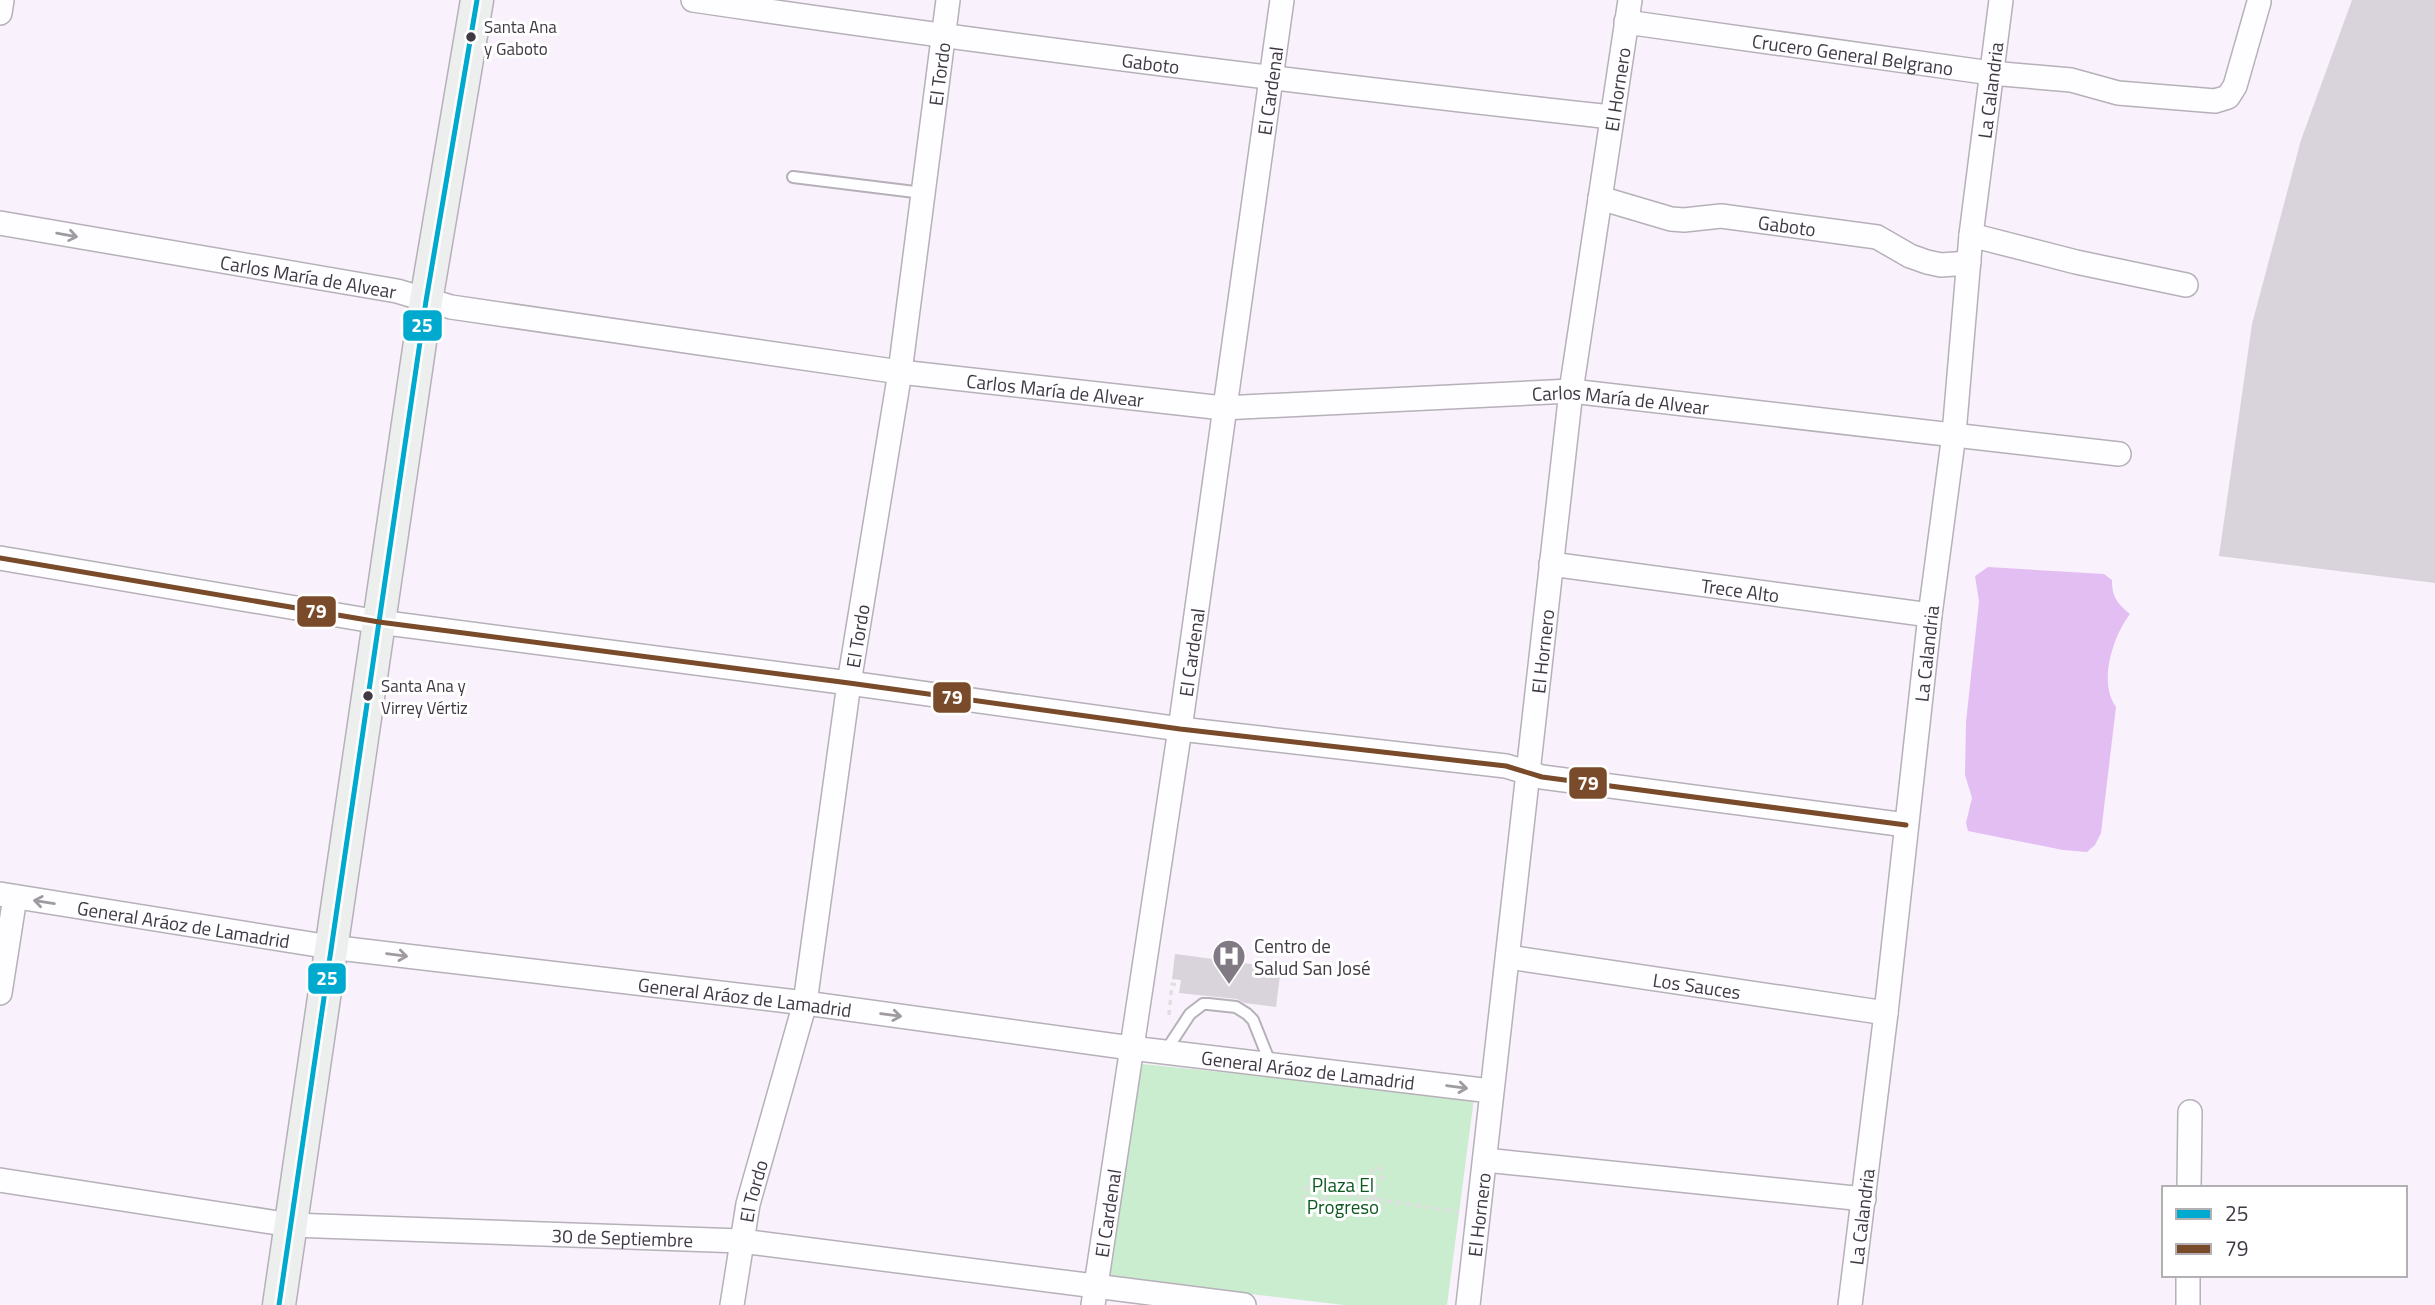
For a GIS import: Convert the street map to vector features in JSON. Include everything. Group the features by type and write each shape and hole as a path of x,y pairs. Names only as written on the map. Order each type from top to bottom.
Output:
{"street":[{"path":"0,13 2,0"},
{"path":"279,1305 426,301 477,0"},
{"name":"Gaboto","path":"693,0 943,37 1272,79 1611,117"},
{"name":"El Tordo","path":"732,1305 748,1204 805,1003 849,683 900,372 948,0"},
{"name":"El Cardenal","path":"1094,1295 1180,729 1282,0"},
{"name":"La Calandria","path":"1850,1305 1886,1013 1930,615 1954,434 1971,234 2001,0"},
{"name":"Crucero General Belgrano","path":"1628,11 1991,73 2071,80 2118,93 2215,101 2228,97 2235,86 2259,2"},
{"name":"El Hornero","path":"1468,1305 1570,391 1628,11"},
{"name":"Gaboto","path":"1601,198 1671,219 1721,215 1877,237 1910,256 1927,262 1941,265 1969,263"},
{"name":"Carlos María de Alvear","path":"0,223 397,291 426,301 900,372 1223,408 1570,391 2119,454"},
{"path":"1971,234 2076,262 2186,285"},
{"path":"0,558 379,622 1180,729 1506,766 1542,777 1906,825"},
{"name":"Trece Alto","path":"1551,564 1930,615"},
{"path":"0,993 8,895"},
{"name":"General Aráoz de Lamadrid","path":"8,895 330,947 805,1003 1131,1048 1169,1046 1271,1065 1491,1091"},
{"name":"Los Sauces","path":"1508,957 1886,1013"},
{"path":"2189,1186 2190,1112"},
{"path":"1485,1160 1864,1199"},
{"name":"30 de Septiembre","path":"0,1180 291,1225 741,1241 1094,1295 1244,1305"},
{"path":"2188,1277 2188,1305"}],"lane":[{"path":"793,177 923,193"},
{"path":"1169,1046 1190,1014 1203,1004 1236,1007 1253,1020 1271,1065"}],"path":[{"path":"1169,1046 1166,1039 1172,984 1178,985"},
{"path":"1318,1180 1326,1185 1327,1192 1324,1199 1317,1202 1310,1200 1306,1190 1309,1183 1318,1180"},
{"path":"1374,1199 1377,1180"},
{"path":"1327,1192 1479,1215"}],"green space":[{"name":"Plaza El Progreso","path":"1142,1064 1474,1098 1447,1305 1344,1305 1104,1277"}],"shaded area":[{"path":"1988,567 2104,574 2112,580 2116,599 2130,614 2118,634 2110,660 2108,685 2116,707 2101,833 2095,845 2087,852 2063,850 1968,831 1966,823 1972,798 1965,775 1966,722 1979,601 1975,576"}],"building":[{"path":"2352,0 2435,0 2435,583 2219,556 2252,324 2301,140"},
{"name":"Centro de Salud San José","path":"1175,954 1281,968 1276,1007 1245,1003 1237,999 1179,993 1181,980 1172,979"}],"transit line":[{"name":"25","path":"279,1305 426,301 477,0"},
{"name":"79","path":"0,558 379,622 1180,729 1506,766 1542,777 1906,825"}],"place":[{"name":"Santa Ana y Gaboto","path":"471,37"},
{"name":"Santa Ana y Virrey Vértiz","path":"368,696"},
{"name":"Centro de Salud San José","path":"1229,986"}]}
